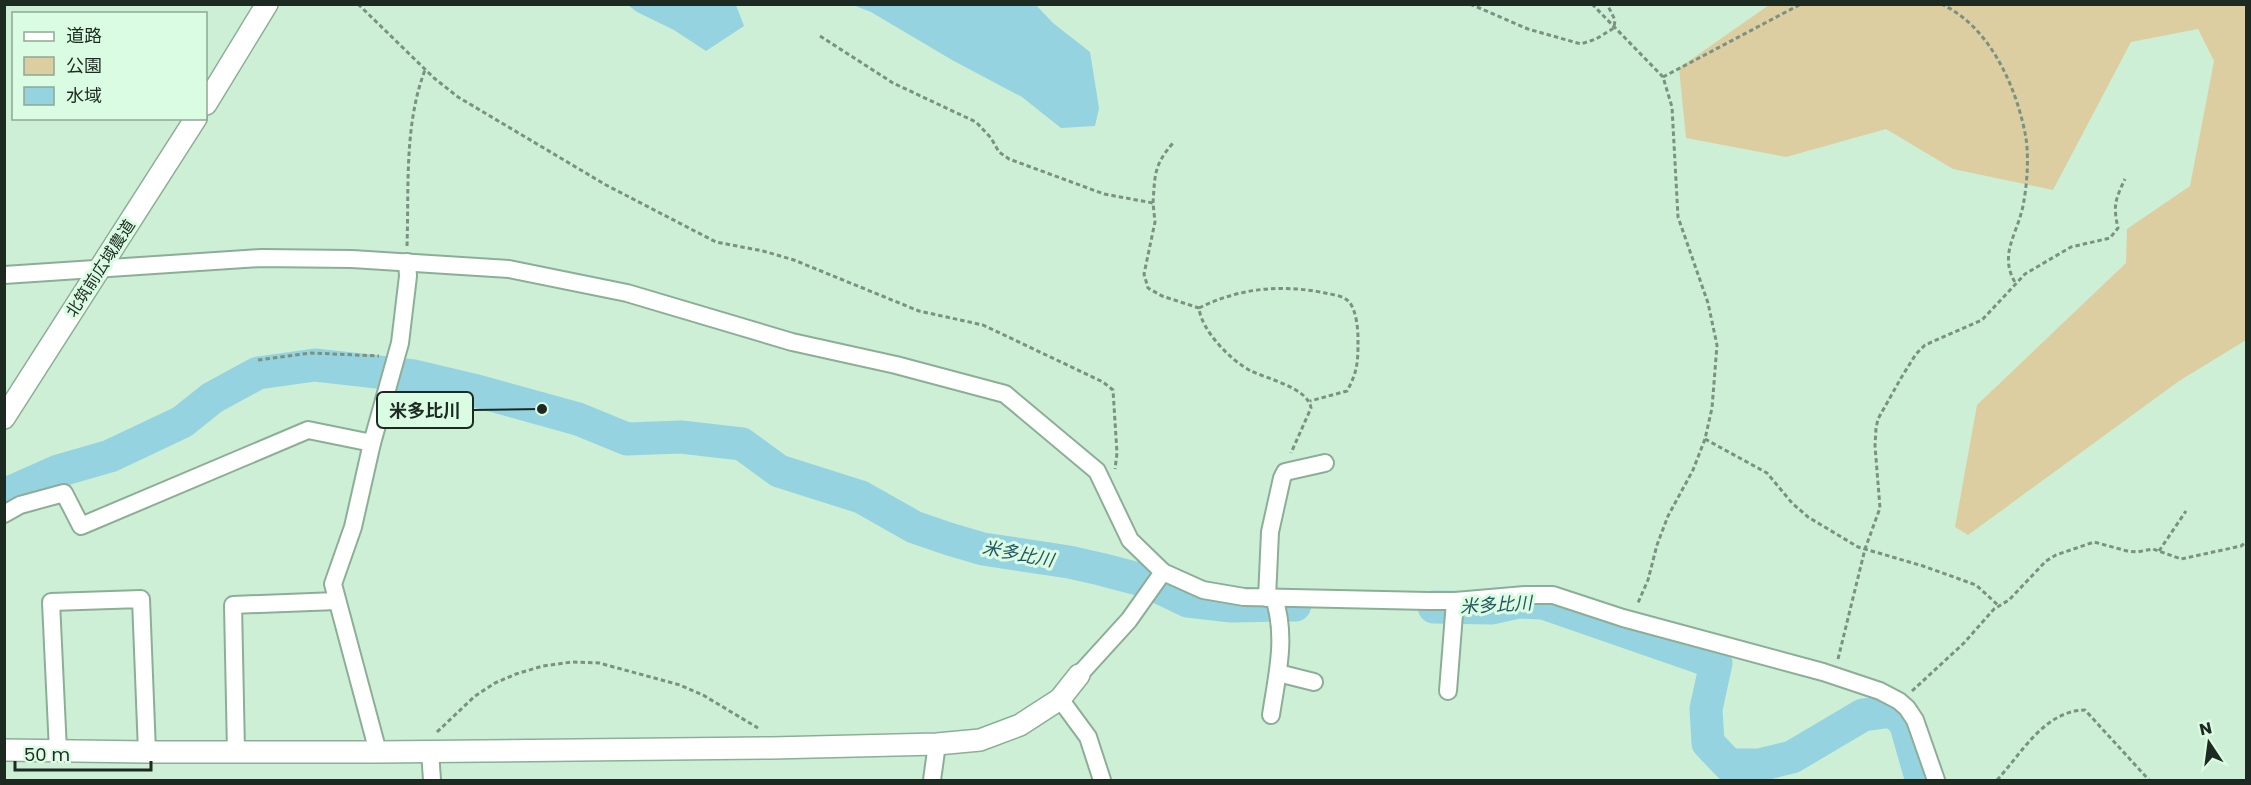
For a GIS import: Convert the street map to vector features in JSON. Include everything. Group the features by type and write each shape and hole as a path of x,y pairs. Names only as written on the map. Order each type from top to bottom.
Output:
{"street":[{"path":"207,102 267,4"},
{"name":"北筑前広域農道","path":"4,418 195,120"},
{"path":"4,275 261,258 352,259 509,269 627,293 792,342 896,365 1005,394 1096,471 1130,540 1163,572 1203,590 1244,597 1270,598 1455,601 1525,595 1554,596 1880,691 1899,701 1915,720 1936,780"},
{"path":"378,752 333,584 353,527 372,443 396,357 408,276 407,262"},
{"path":"4,514 20,505 64,493 81,526 308,430 372,443"},
{"path":"1271,715 1281,650 1280,617 1270,598 1270,532 1285,472 1325,463"},
{"path":"4,750 378,752 772,748 937,744 980,740 1020,725 1060,699 1129,620 1163,572"},
{"path":"58,751 51,602 141,599 147,752"},
{"path":"236,752 234,605 337,601"},
{"path":"1448,691 1455,601"},
{"path":"1278,673 1314,682"},
{"path":"1060,699 1088,737 1102,780"},
{"path":"932,780 937,744"},
{"path":"430,751 432,780"}],"path":[{"path":"358,4 425,69 458,97 597,180 716,242 794,260 919,311 983,325 1103,382 1113,390 1117,453 1114,469 1101,479"},
{"path":"1470,4 1528,29 1581,44 1596,39 1614,28"},
{"path":"1592,4 1663,77 1672,107 1678,217 1708,303 1717,345 1712,408 1705,439 1693,470 1668,516 1657,545 1648,580 1630,620"},
{"path":"1607,4 1614,20 1614,28"},
{"path":"1663,77 1801,4"},
{"path":"1941,4 1953,10 1972,26 1988,45 2008,82 2019,109 2026,140 2028,166 2023,208 2007,255 2011,277 2016,284"},
{"path":"820,36 893,83 976,123 991,138 999,152 1009,159 1104,194 1153,203"},
{"path":"407,262 409,146 416,94 425,69"},
{"path":"1173,143 1160,158 1155,170 1153,203 1155,222 1144,274 1148,288 1161,296 1199,308 1217,299 1252,290 1306,289 1344,297 1351,304 1358,329 1358,365 1355,376 1347,391 1310,401"},
{"path":"1834,676 1865,549 1880,508 1875,446 1878,419 1901,378 1916,354 1925,345 1982,320 2025,274 2071,247 2110,238 2118,228 2113,209 2125,179"},
{"path":"1199,308 1200,316 1224,350 1248,370 1302,394 1310,401 1311,408 1296,438 1285,472"},
{"path":"258,360 311,353 396,357"},
{"path":"1705,439 1767,473 1792,503 1808,517 1865,549 1976,585 2000,606"},
{"path":"2159,551 2186,511"},
{"path":"1899,701 1964,643 2046,561 2070,549 2094,542 2127,551 2153,549 2181,559 2241,546 2247,542"},
{"path":"430,751 429,739 475,696 495,683 543,666 572,662 599,663 680,685 703,695 770,736 772,748"},
{"path":"1997,780 2045,725 2073,710 2085,710 2149,780"}],"green space":[{"path":"1769,5 2246,5 2246,340 2179,381 1968,535 1955,527 1977,405 2126,263 2127,229 2190,186 2214,61 2198,29 2131,42 2053,190 1953,169 1886,129 1786,157 1686,138 1679,68"}],"water":[{"path":"628,5 736,5 744,26 706,51 674,30 637,12"},
{"path":"853,5 1036,5 1053,23 1090,52 1099,108 1095,126 1061,128 1022,97 952,60 871,12"}],"waterway":[{"name":"米多比川","path":"4,495 58,471 110,456 182,422 212,398 258,373 315,365 414,376 578,419 627,439 681,437 742,444 779,471 861,497 914,527 983,549 1100,569 1146,581 1188,601 1231,606 1295,605"},
{"name":"米多比川","path":"1434,607 1492,608 1519,602 1543,603 1716,663 1706,709 1708,743 1729,765 1759,765 1792,757 1863,715 1892,711 1905,722 1921,778"}],"place":[{"name":"米多比川","path":"542,409"}]}
